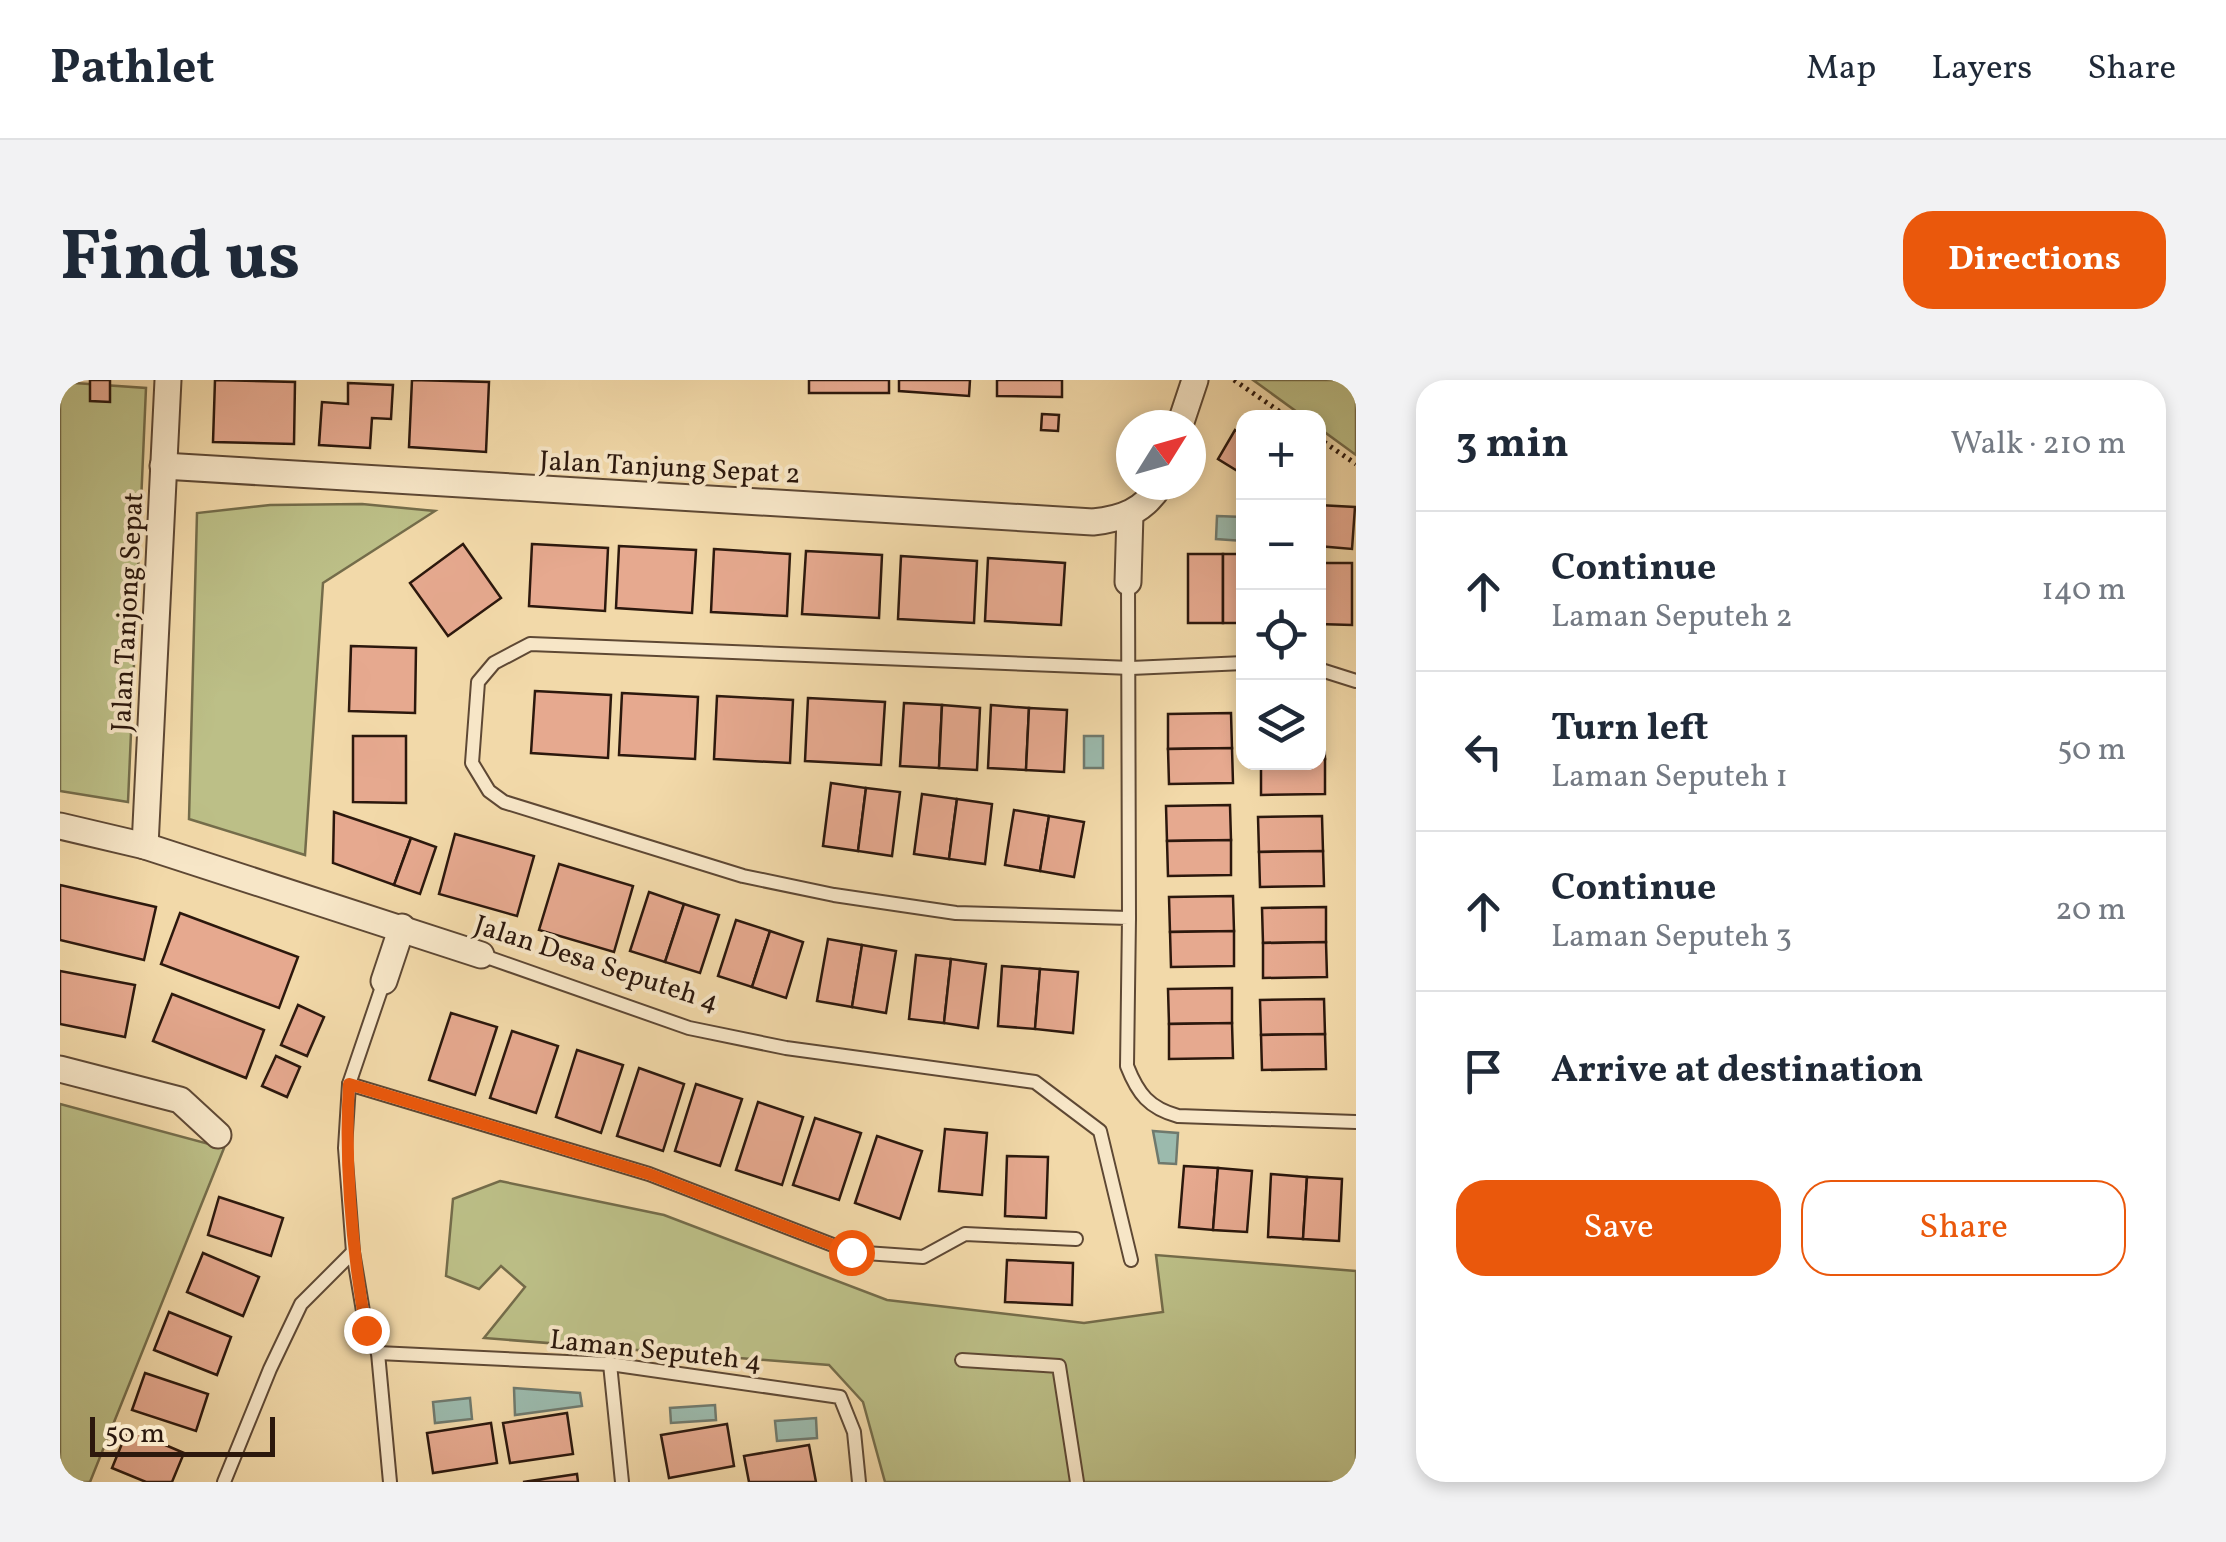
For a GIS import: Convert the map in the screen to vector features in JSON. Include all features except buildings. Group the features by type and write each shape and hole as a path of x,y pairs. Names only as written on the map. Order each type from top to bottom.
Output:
{"street":[{"name":"Jalan Tanjong Sepat","path":"146,846 168,380"},
{"path":"1185,410 1195,380"},
{"name":"Jalan Tanjung Sepat 2","path":"163,466 1092,522 1130,514"},
{"path":"1128,582 1130,514 1148,500"},
{"name":"Jalan Desa Seputeh 4","path":"60,826 146,846 481,956"},
{"path":"384,981 402,928"},
{"path":"60,1069 180,1100 218,1134"}],"lane":[{"path":"1128,582 1131,668 1127,1066 1143,1098 1156,1110 1178,1116 1356,1122"},
{"path":"1129,918 956,913 834,895 743,876 504,802 489,791 472,762 478,682 494,664 530,644 1131,668 1236,663"},
{"path":"1326,672 1356,681"},
{"name":"Jalan Desa Seputeh 4","path":"481,956 690,1028 786,1048 1035,1082 1100,1131 1131,1260"},
{"path":"384,981 349,1084 345,1148 353,1252 366,1330 378,1354 390,1482"},
{"path":"349,1084 649,1174 851,1252 923,1257 964,1234 1076,1239"},
{"path":"224,1482 301,1304 353,1252"},
{"name":"Laman Seputeh 4","path":"378,1354 610,1364 840,1397 854,1432 859,1482"},
{"path":"962,1360 1059,1366 1077,1482"},
{"path":"610,1364 622,1482"}],"path":[{"path":"1234,380 1277,410"},
{"path":"1326,443 1356,464"}],"green space":[{"path":"1253,380 1356,380 1356,455 1326,433 1326,410 1294,410"},
{"path":"60,382 146,388 128,802 60,791"},
{"path":"362,504 435,511 323,583 305,855 189,819 197,513 270,505"},
{"path":"60,1104 224,1148 90,1482 60,1482"},
{"path":"500,1181 664,1215 887,1300 1084,1323 1163,1312 1156,1255 1356,1271 1356,1482 885,1482 863,1402 829,1365 484,1338 525,1287 501,1266 479,1289 446,1276 453,1199"}],"shaded area":[{"path":"1217,516 1236,517 1236,540 1216,539"},
{"path":"1084,736 1103,736 1103,768 1084,768"},
{"path":"1153,1131 1178,1133 1176,1164 1159,1163"},
{"path":"514,1388 580,1393 582,1406 515,1415"},
{"path":"470,1398 472,1419 435,1423 433,1402"},
{"path":"715,1405 716,1420 671,1423 670,1408"},
{"path":"816,1418 817,1438 777,1441 775,1421"}],"route":[{"path":"366,1330 353,1252 345,1148 349,1084 649,1174 851,1252"}]}
